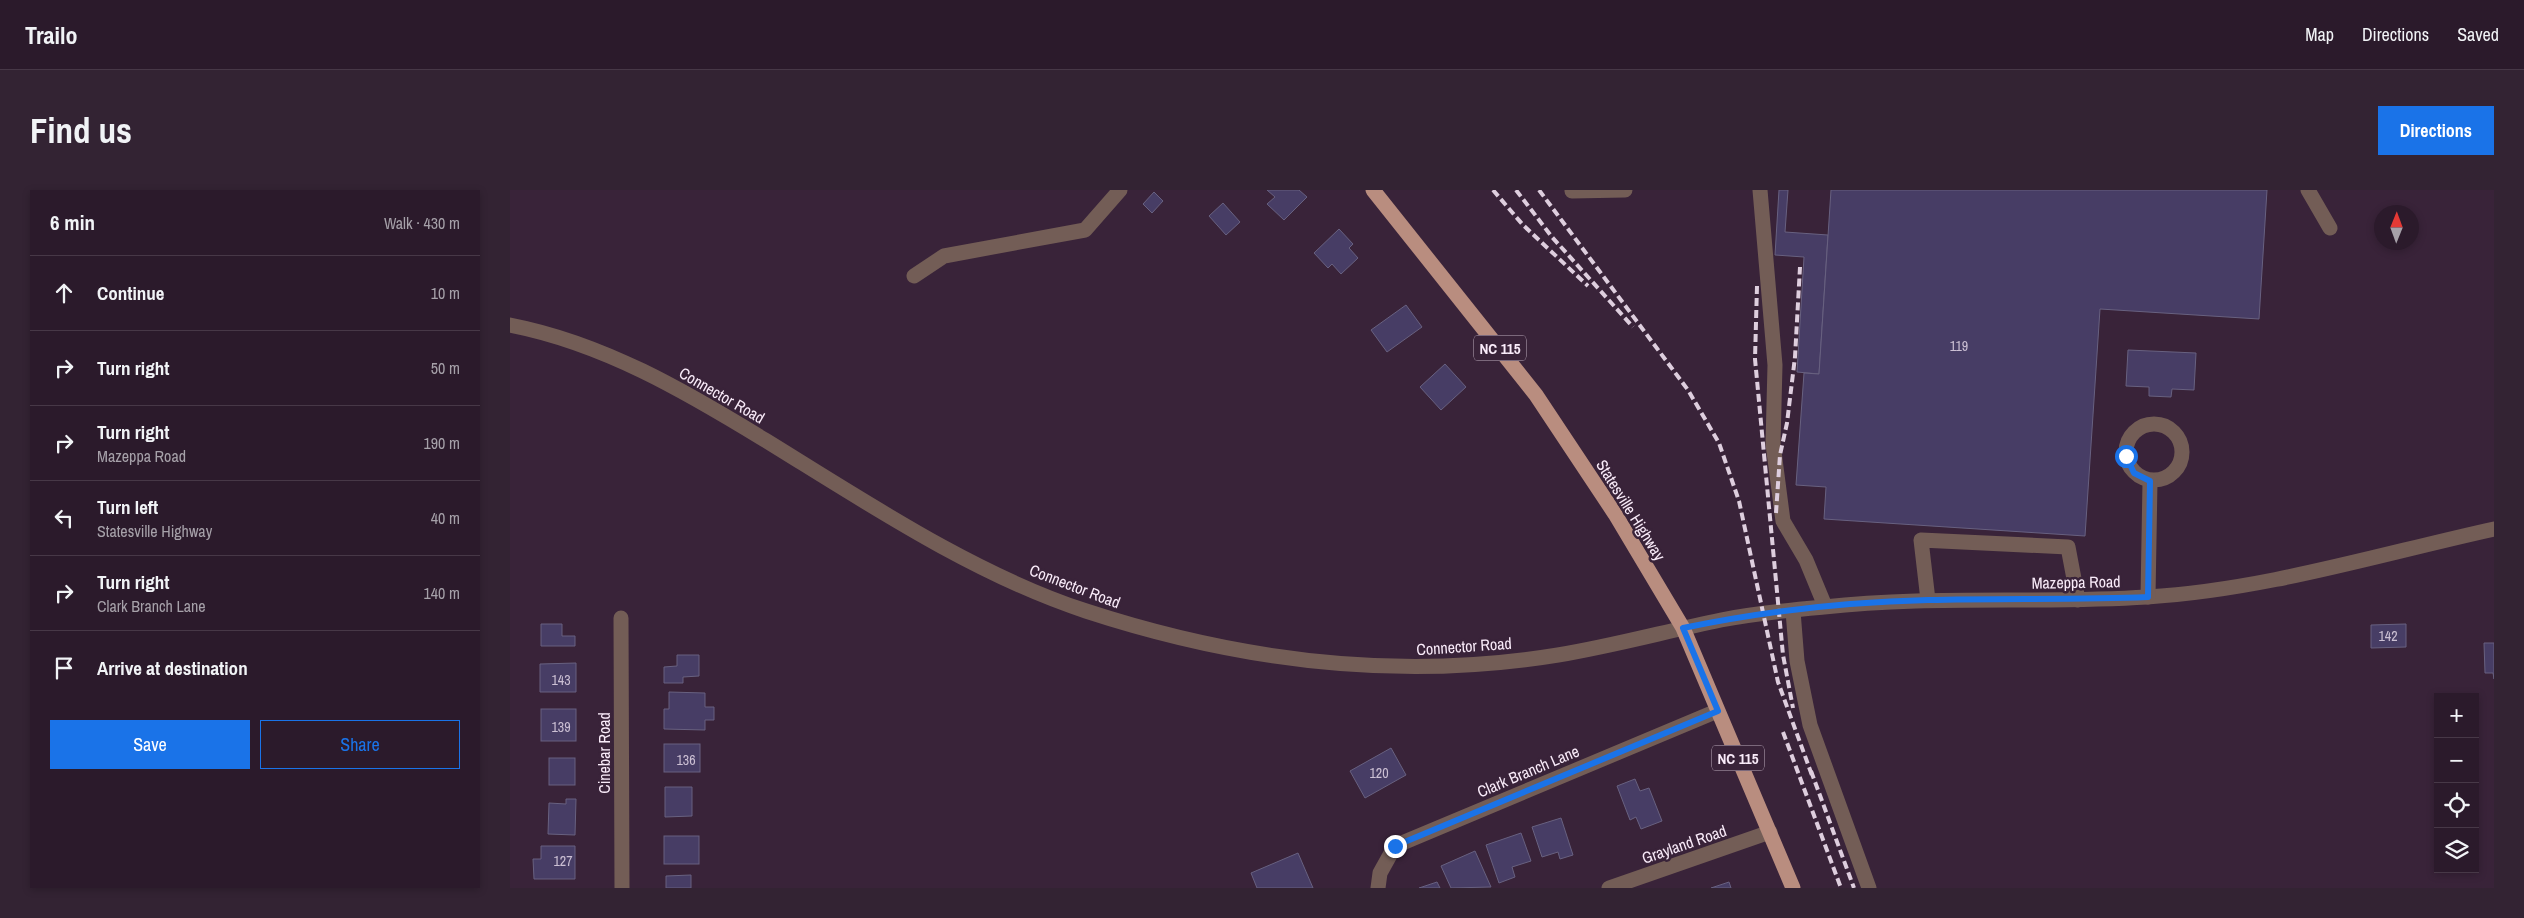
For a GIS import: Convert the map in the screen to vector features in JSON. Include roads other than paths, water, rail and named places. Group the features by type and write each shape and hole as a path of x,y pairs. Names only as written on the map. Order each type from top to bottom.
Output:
{"main road":[{"name":"Statesville Highway","path":"1373,190 1536,395 1615,514 1683,628 1793,888"}],"street":[{"path":"914,276 944,256 1085,230 1120,190"},
{"path":"1572,191 1625,190"},
{"path":"1760,190 1775,365 1773,444 1783,521 1806,560 1826,606"},
{"path":"2308,190 2330,228"},
{"name":"Connector Road","path":"510,325 557,336 642,370 712,409 907,526 961,556 1080,609 1146,630 1215,646 1305,660 1369,667 1427,667 1500,663 1562,655 1683,628"},
{"path":"2148,597 2150,481"},
{"name":"Mazeppa Road","path":"1683,628 1762,613 1826,606 1928,600 2078,600 2148,597 2241,586 2494,529"},
{"path":"1928,600 1921,540 2068,547 2078,600"},
{"path":"1793,610 1797,660 1810,725 1869,888"},
{"name":"Cinebar Road","path":"620,618 622,888"},
{"name":"Clark Branch Lane","path":"1378,888 1380,873 1395,846 1718,711"},
{"name":"Grayland Road","path":"1609,888 1652,881 1770,832"}],"railway":[{"path":"1493,190 1523,225 1588,286"},
{"path":"1516,190 1552,237 1633,327"},
{"path":"1539,190 1688,390 1719,443 1739,501 1778,682 1813,778"},
{"path":"1776,513 1780,455 1787,423 1795,357 1800,267"},
{"path":"1757,286 1755,359 1783,655 1793,708"},
{"path":"1783,732 1841,888"},
{"path":"1811,771 1854,888"}]}
